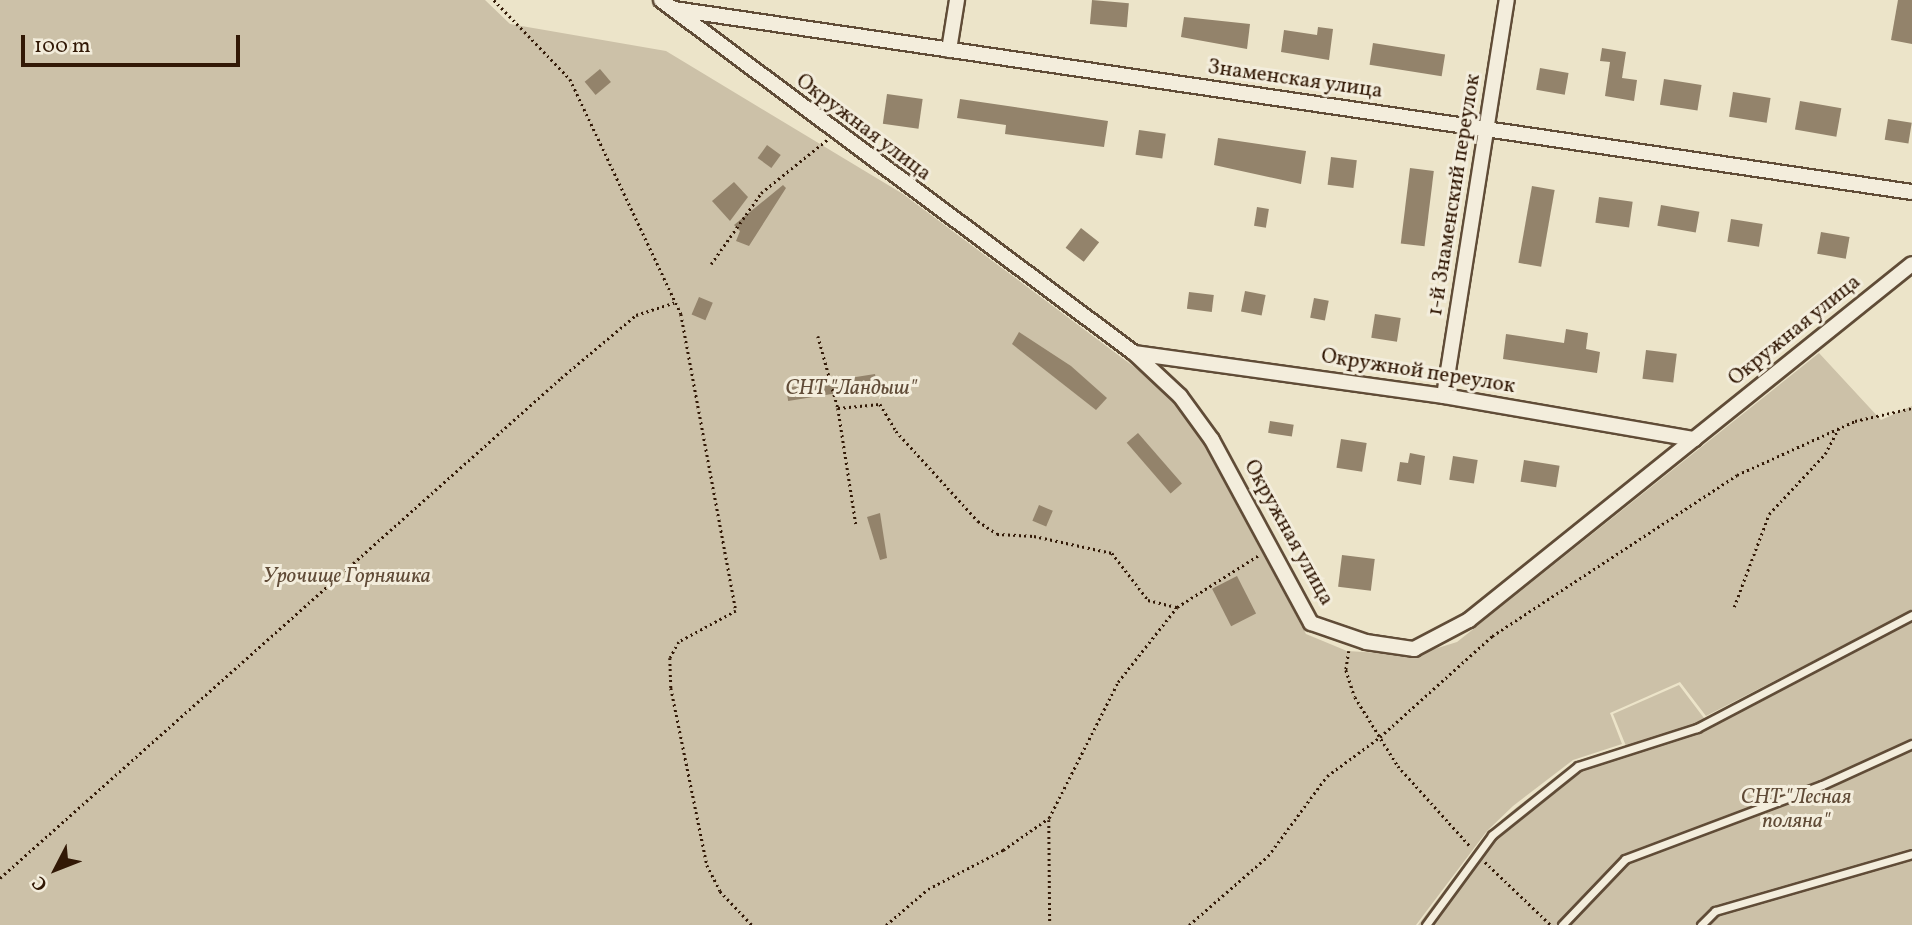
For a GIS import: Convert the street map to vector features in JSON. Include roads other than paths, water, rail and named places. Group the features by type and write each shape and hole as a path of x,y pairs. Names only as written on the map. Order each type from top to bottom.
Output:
{"street":[{"path":"949,50 957,0"},
{"name":"1-й Знаменский переулок","path":"1444,396 1507,0"},
{"name":"Знаменская улица","path":"667,5 949,50 1912,192"},
{"name":"Окружная улица","path":"667,5 835,134 1134,354 1180,396 1212,440 1311,623 1350,637 1414,649 1469,620 1912,264"},
{"name":"Окружной переулок","path":"1134,354 1444,396 1694,439"}],"lane":[{"path":"1426,925 1478,855 1520,810 1578,766 1697,728 1912,615"},
{"path":"1562,925 1625,859 1822,785 1912,744"},
{"path":"1701,925 1714,911 1912,854"}],"park label":[{"name":"СНТ \"Ландыш\"","path":"851,389"},
{"name":"Урочище Горняшка","path":"347,577"},
{"name":"СНТ \"Лесная поляна\"","path":"1796,810"}]}
